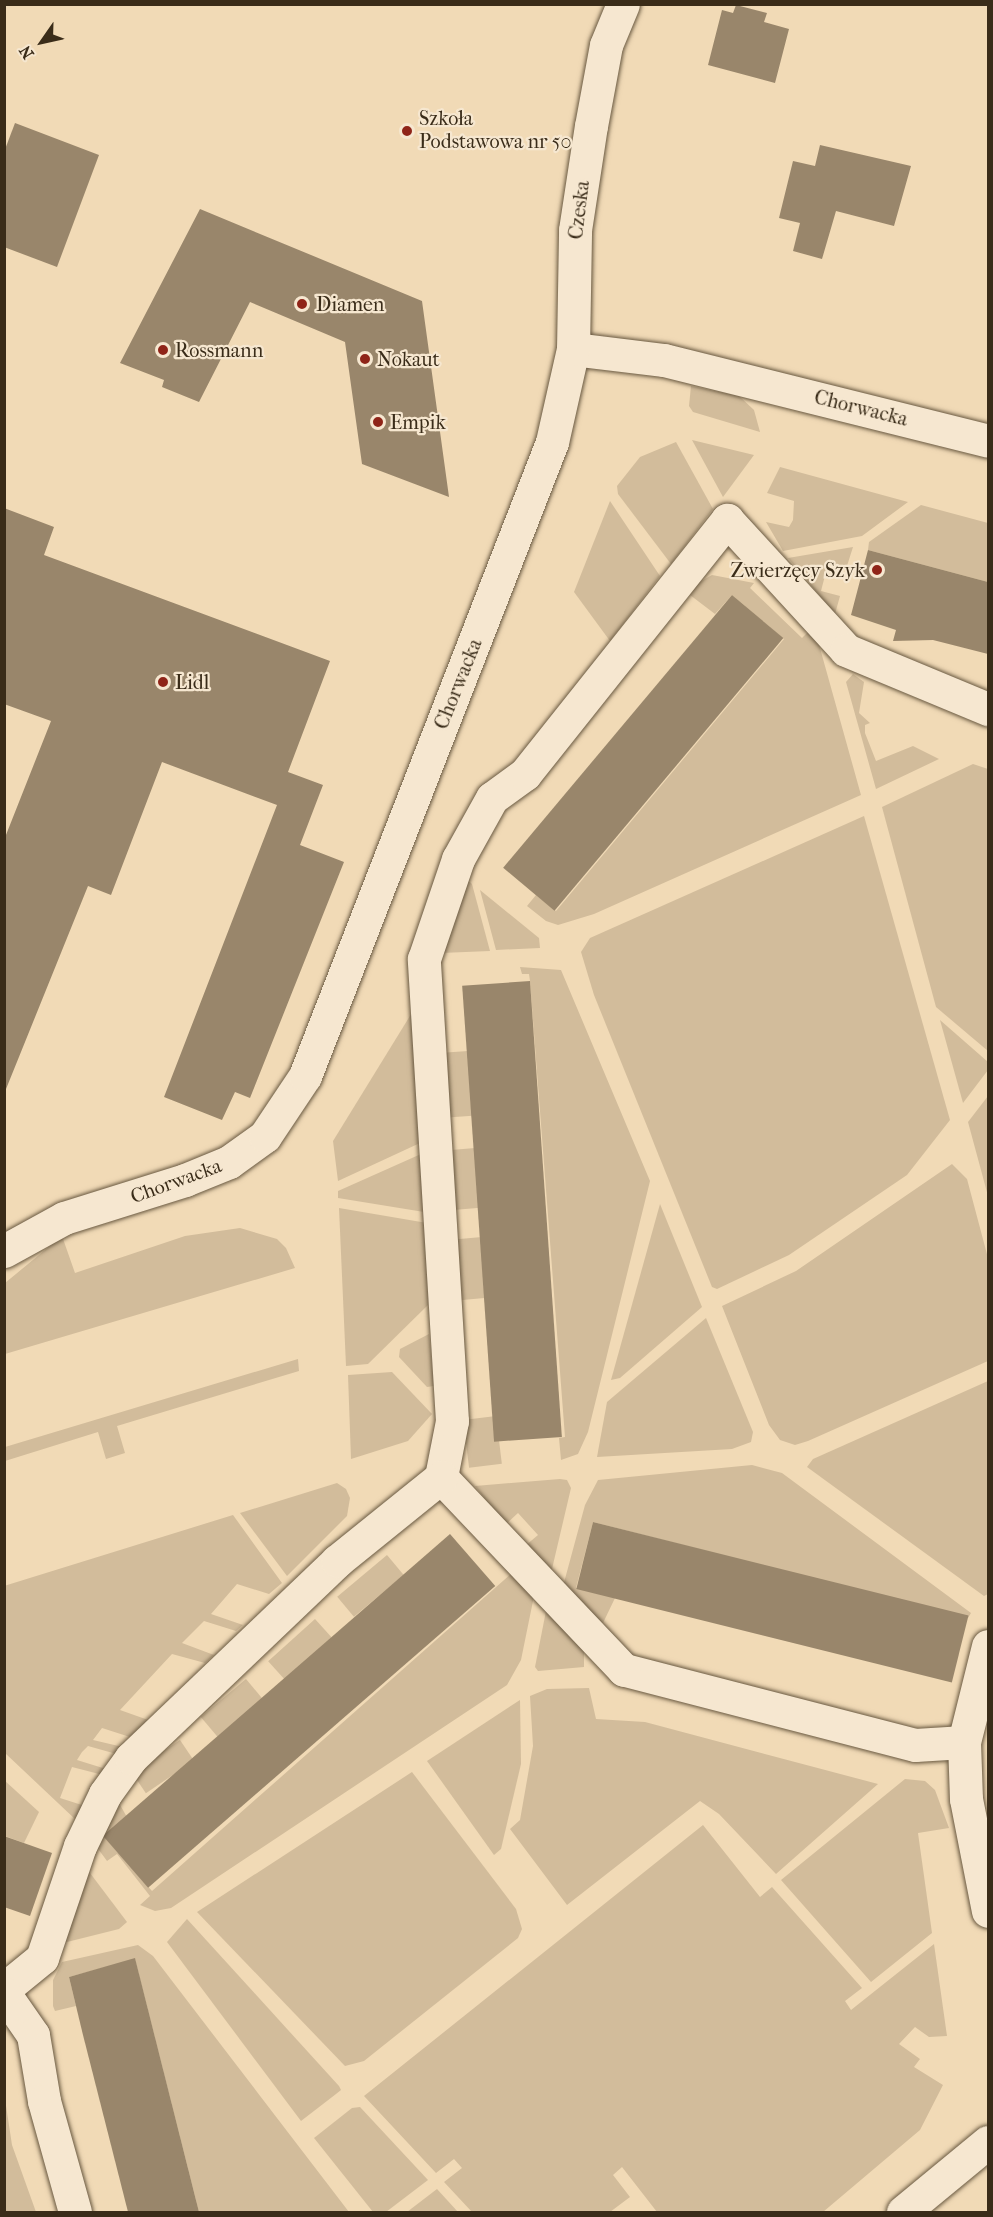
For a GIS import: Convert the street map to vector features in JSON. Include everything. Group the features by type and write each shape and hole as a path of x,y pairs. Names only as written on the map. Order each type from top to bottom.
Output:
{"street":[{"name":"Czeska","path":"573,349 574,230 606,45 623,4"},
{"name":"Chorwacka","path":"4,1251 64,1218 185,1180 229,1162 265,1136 305,1076 552,442 573,349 664,360 988,441"},
{"path":"75,2212 44,2101 33,2035 4,1991 42,1958 80,1846 105,1794 132,1758 337,1561 441,1477 452,1421 424,959 458,859 492,798 525,774 727,520 846,650 988,710"},
{"path":"441,1477 624,1670 915,1745 964,1742"},
{"path":"988,1646 964,1742 966,1799 988,1911"},
{"path":"903,2212 988,2142"}],"shaded area":[{"path":"691,386 739,396 754,410 760,432 693,412 689,406"},
{"path":"692,440 754,455 723,497"},
{"path":"676,442 713,509 671,564 618,494 617,486 640,457"},
{"path":"780,467 908,502 862,536 783,551 766,522 789,527 793,520 794,501 767,493"},
{"path":"610,501 660,576 610,641 574,592"},
{"path":"921,505 988,523 988,582 868,550 869,542"},
{"path":"853,547 846,569 828,564 821,591 840,596 835,614 788,558"},
{"path":"712,575 754,583 750,588 802,638 810,630 818,641 861,795 594,914 558,925 546,921 527,906 536,895 556,911 784,639 732,595 715,614 690,595 698,583"},
{"path":"853,674 864,682 859,713 870,723 865,725 865,733 876,761 913,746 939,759 876,789 846,682"},
{"path":"973,764 988,769 988,1051 936,1007 882,807"},
{"path":"864,816 950,1120 907,1175 789,1255 717,1289 712,1287 594,995 581,952 590,938"},
{"path":"464,877 472,884 490,951 441,953"},
{"path":"480,890 539,938 540,948 496,950"},
{"path":"520,967 561,970 650,1181 588,1432 578,1454 561,1460 559,1438 565,1437 530,981 529,974 522,974"},
{"path":"413,1011 420,1143 338,1181 333,1141"},
{"path":"940,1020 988,1062 988,1070 963,1103"},
{"path":"468,1051 473,1116 448,1118 443,1053"},
{"path":"988,1096 988,1196 968,1122"},
{"path":"475,1148 480,1208 453,1210 448,1150"},
{"path":"421,1154 424,1212 338,1198 338,1191"},
{"path":"952,1164 967,1179 988,1258 988,1361 808,1441 795,1445 780,1440 769,1425 722,1306 796,1271"},
{"path":"660,1204 702,1307 620,1378 611,1380"},
{"path":"339,1208 427,1223 428,1305 368,1364 346,1366"},
{"path":"240,1228 277,1239 286,1248 295,1268 5,1354 5,1283 62,1236 75,1273 185,1236"},
{"path":"482,1237 487,1298 459,1300 454,1239"},
{"path":"706,1318 753,1432 751,1442 732,1449 597,1457 607,1402"},
{"path":"429,1334 434,1386 427,1387 399,1357 400,1349"},
{"path":"298,1359 299,1371 117,1426 125,1453 106,1459 98,1432 5,1461 5,1447"},
{"path":"392,1372 432,1414 408,1441 351,1459 348,1375"},
{"path":"988,1381 988,1594 984,1596 807,1467 813,1459"},
{"path":"496,1416 502,1464 469,1468 463,1420"},
{"path":"752,1465 782,1473 971,1613 968,1618 593,1522 576,1588 615,1598 603,1623 562,1590 585,1505 598,1480"},
{"path":"567,1480 571,1488 552,1569 547,1573 525,1546 538,1535 518,1513 505,1525 475,1486"},
{"path":"337,1483 346,1489 350,1498 347,1516 287,1576 240,1513"},
{"path":"233,1515 282,1583 269,1594 237,1584 211,1614 243,1625 236,1631 204,1621 182,1643 214,1655 205,1663 172,1654 120,1710 151,1721 133,1738 102,1728 93,1740 127,1748 120,1755 88,1746 82,1752 77,1760 106,1769 103,1775 72,1767 60,1798 85,1806 76,1820 5,1753 4,1586"},
{"path":"387,1555 404,1575 354,1617 337,1597"},
{"path":"513,1572 534,1596 521,1660 507,1685 171,1908 155,1911 140,1905 150,1896 117,1854 107,1861 96,1846 119,1803 128,1819 106,1839 152,1891"},
{"path":"546,1611 584,1650 584,1667 538,1671 535,1667"},
{"path":"315,1619 332,1638 285,1680 268,1661"},
{"path":"246,1679 263,1699 218,1737 201,1717"},
{"path":"589,1688 596,1719 645,1722 878,1784 776,1874 719,1814 700,1801 567,1905 510,1829 520,1820 533,1746 530,1696 547,1689"},
{"path":"520,1700 521,1764 501,1849 494,1855 427,1761"},
{"path":"180,1740 194,1761 146,1793 132,1772"},
{"path":"412,1772 516,1909 522,1929 518,1938 364,2061 345,2066 197,1912"},
{"path":"905,1779 925,1781 935,1790 949,1828 918,1833 932,1933 871,1982 781,1880"},
{"path":"4,1780 39,1812 24,1843 5,1836"},
{"path":"703,1825 760,1897 772,1887 862,1988 845,2001 851,2010 934,1944 947,2036 929,2037 915,2027 899,2044 920,2059 914,2067 943,2085 920,2130 823,2212 657,2212 622,2167 613,2175 630,2197 610,2212 472,2212 444,2182 462,2168 454,2159 436,2173 364,2096"},
{"path":"87,1869 127,1922 119,1929 63,1943"},
{"path":"187,1919 339,2086 341,2090 301,2121 167,1942"},
{"path":"138,1945 153,1956 349,2212 199,2212 135,1959 69,1977 76,2006 55,2011 53,2006 53,1980 62,1962"},
{"path":"5,2099 12,2145 36,2212 5,2212"},
{"path":"360,2107 428,2180 386,2212 373,2212 314,2138 352,2108"},
{"path":"437,2189 458,2212 407,2212"}],"building":[{"path":"736,5 767,13 764,22 789,29 775,83 708,65 722,10 733,13"},
{"path":"15,123 99,155 57,267 4,247 4,152"},
{"path":"820,145 911,166 894,226 836,211 822,259 793,251 800,223 779,218 793,161 815,166"},
{"path":"200,209 422,301 449,497 362,464 345,342 250,302 199,402 162,387 164,380 120,363"},
{"path":"4,508 54,527 44,555 330,661 288,772 323,785 300,845 344,862 250,1098 235,1092 222,1120 164,1097 277,805 162,762 111,895 88,886 4,1094 4,840 51,721 4,704"},
{"path":"868,550 988,582 988,654 933,640 893,641 896,630 851,615"},
{"path":"732,595 783,638 554,911 503,868"},
{"path":"530,981 562,1437 494,1442 462,986"},
{"path":"593,1522 969,1616 952,1683 576,1589"},
{"path":"450,1534 495,1586 148,1888 103,1836"},
{"path":"4,1836 52,1853 30,1916 4,1907"},
{"path":"135,1958 199,2212 128,2212 83,2035 69,1977"}],"place":[{"name":"Szkoła Podstawowa nr 50","path":"407,131"},
{"name":"Diamen","path":"302,304"},
{"name":"Rossmann","path":"163,350"},
{"name":"Nokaut","path":"365,359"},
{"name":"Empik","path":"378,422"},
{"name":"Zwierzęcy Szyk","path":"877,570"},
{"name":"Lidl","path":"163,682"}]}
